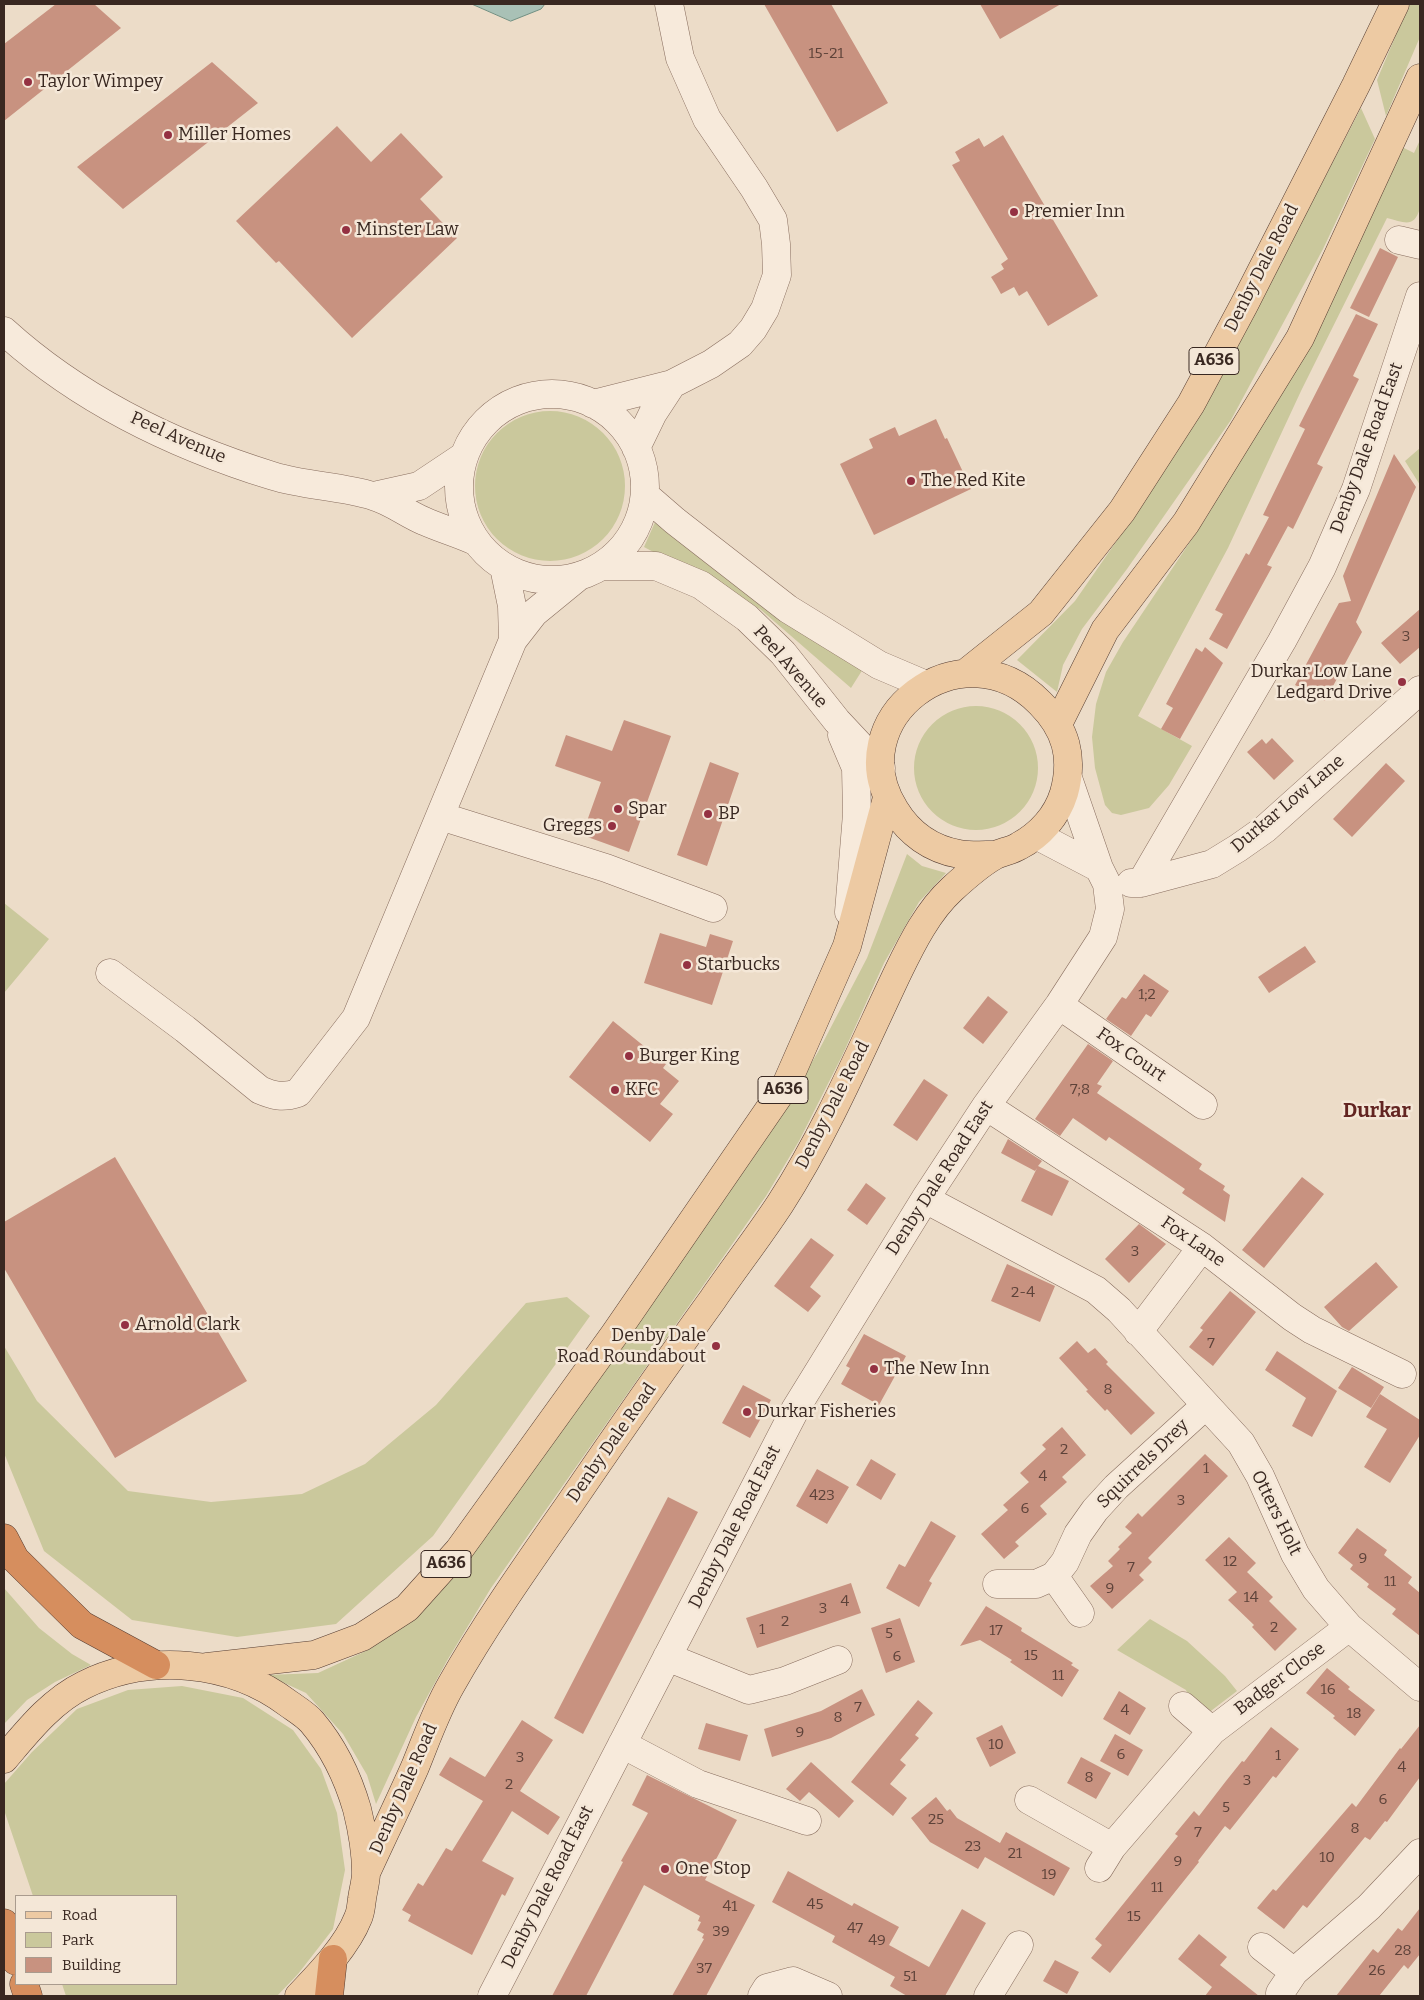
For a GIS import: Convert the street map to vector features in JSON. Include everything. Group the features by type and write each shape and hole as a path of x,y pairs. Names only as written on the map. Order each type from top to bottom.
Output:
{"highway":[{"path":"4,1538 15,1560 82,1625 156,1664"},
{"path":"4,1923 15,1958"},
{"path":"329,1996 333,1959"}],"main road":[{"name":"Denby Dale Road","path":"967,672 1041,613 1122,511 1191,404 1284,226 1394,4"},
{"path":"1058,724 1105,630 1186,523 1300,338 1420,78"},
{"name":"Denby Dale Road","path":"967,672 993,675 1018,684 1038,701 1058,724 1068,755 1068,778 1062,799 1051,819 1036,835 1017,848 995,855 958,854 929,844 904,825 887,798 880,768 883,743 892,720 906,700 926,685 946,676 967,672"},
{"name":"Denby Dale Road","path":"206,1667 314,1655 362,1637 407,1608 452,1557 614,1335 786,1085 847,946 887,798"},
{"name":"Denby Dale Road","path":"366,1873 404,1794 449,1689 505,1597 781,1203 832,1114 902,964 933,909 952,889 995,855"},
{"path":"4,1759 38,1720 62,1699 84,1685 111,1674 156,1664 206,1667 242,1678 275,1693 311,1720 334,1752 351,1788 361,1824 366,1873 359,1917 333,1959 300,1996"}],"street":[{"path":"593,404 672,384 711,364 740,344 766,309 777,275 773,220 707,118 680,58 669,4"},
{"name":"Denby Dale Road East","path":"1141,883 1282,641 1322,567 1356,489 1420,296"},
{"name":"Peel Avenue","path":"4,332 22,348 63,377 119,412 167,436 211,455 275,477 374,496 425,522 450,530 477,542 485,552 504,567 527,577 540,580 565,580 589,571 656,566 701,585 747,618 783,653 836,722 880,768"},
{"path":"636,448 653,413 672,384"},
{"path":"110,974 185,1029 260,1090 272,1096 284,1097 298,1093 356,1018 513,640 534,613 589,571 618,552 631,536 642,509 644,495 643,471 636,448 628,434 618,422 593,404 578,398 547,395 517,402 503,409 485,424 471,442 464,456 460,471 460,501 466,523 477,542"},
{"name":"Peel Avenue","path":"374,496 419,486 464,456"},
{"name":"Peel Avenue","path":"644,495 788,609 879,664 926,685"},
{"path":"504,567 512,606 513,640"},
{"name":"Durkar Low Lane","path":"1103,876 1141,883 1212,864 1265,828 1420,690"},
{"path":"836,722 856,768 857,814 847,946"},
{"name":"Denby Dale Road East","path":"492,1996 796,1408 924,1199 986,1106 1059,1005 1103,937 1110,909 1103,876 1068,778"},
{"path":"440,816 606,868 713,908"},
{"path":"1036,835 1103,876"},
{"name":"Fox Court","path":"1059,1005 1203,1105"},
{"name":"Fox Lane","path":"986,1106 1202,1248 1312,1330 1402,1374"},
{"name":"Otters Holt","path":"924,1199 1096,1290 1120,1310 1241,1443 1260,1476 1295,1554 1316,1589 1349,1627 1420,1687"},
{"path":"1138,1332 1202,1248"},
{"name":"Squirrels Drey","path":"1054,1576 1065,1562 1078,1534 1095,1510 1136,1468 1206,1405"},
{"path":"997,1584 1036,1584 1054,1576 1080,1613"},
{"name":"Badger Close","path":"1029,1800 1105,1858 1212,1731 1349,1627"},
{"path":"667,1657 749,1690 785,1681 838,1660"},
{"path":"1183,1706 1212,1731"},
{"path":"622,1744 698,1784 807,1820"},
{"path":"1262,1947 1287,1983 1368,1907 1420,1853"},
{"path":"988,1996 1019,1945"},
{"path":"762,1996 767,1988 793,1981 828,1996"}],"green space":[{"path":"1409,4 1420,4 1420,37 1386,116 1377,80"},
{"path":"1361,108 1375,139 1323,249 1231,420 1127,569 1082,629 1063,665 1057,692 1017,660 1075,601 1145,500 1210,398"},
{"path":"1420,140 1420,208 1418,215 1415,219 1408,222 1387,218 1301,391 1228,548 1138,716 1192,746 1169,785 1149,808 1121,815 1112,813 1105,805 1095,768 1092,737 1096,704 1106,672 1123,642 1206,518 1293,367 1402,147 1414,153"},
{"path":"550,411 579,417 603,433 619,457 625,486 619,515 603,539 579,555 550,561 521,555 497,539 481,515 475,486 481,457 497,433 521,417"},
{"path":"1420,448 1420,485 1405,461"},
{"path":"656,520 863,669 851,688 760,609 644,547"},
{"path":"976,706 1000,711 1020,724 1033,744 1038,768 1033,792 1020,812 1000,825 976,830 952,825 932,812 919,792 914,768 919,744 932,724 952,711"},
{"path":"907,854 922,866 946,873 919,902 884,963 842,1056 799,1141 766,1196 491,1588 416,1717 376,1804 367,1775 343,1734 306,1693 267,1675 318,1673 370,1649 417,1617 619,1349 753,1158 818,1052 867,958"},
{"path":"4,903 49,939 4,993"},
{"path":"567,1297 590,1316 433,1536 336,1624 237,1637 132,1620 44,1551 4,1453 4,1346 37,1401 128,1491 211,1502 302,1494 365,1464 436,1405 526,1303"},
{"path":"4,1588 39,1628 72,1654 91,1665 55,1682 27,1700 4,1724"},
{"path":"1150,1619 1187,1641 1225,1676 1237,1691 1199,1720 1193,1714 1186,1690 1117,1650"},
{"path":"182,1686 243,1698 293,1730 321,1769 337,1813 345,1870 333,1929 298,1974 277,1996 66,1996 62,1985 178,1985 178,1895 33,1895 4,1810 4,1784 32,1752 77,1709 128,1690"}],"shaded area":[{"path":"472,4 545,4 541,9 511,21"}],"building":[{"name":"Taylor Wimpey","path":"56,4 94,4 121,28 4,121 4,44"},
{"path":"764,4 831,4 888,103 837,132"},
{"path":"980,4 1061,4 1000,39"},
{"name":"Miller Homes","path":"212,62 258,103 123,209 77,167"},
{"name":"Minster Law","path":"337,126 371,162 401,133 443,177 420,199 457,238 352,338 279,261 276,263 236,221"},
{"name":"Premier Inn","path":"1003,135 1098,296 1048,326 1027,291 1019,296 1014,287 1001,294 991,277 1004,269 1001,264 1008,259 952,165 960,161 955,152 979,138 984,147"},
{"path":"1380,248 1398,257 1369,317 1350,308"},
{"path":"1356,314 1378,324 1353,376 1359,379 1317,464 1323,467 1293,529 1288,526 1267,565 1272,567 1227,649 1209,639 1223,614 1215,610 1246,553 1249,555 1269,517 1263,515 1305,429 1299,426"},
{"name":"The Red Kite","path":"936,419 971,489 874,535 840,464 873,448 869,439 895,427 899,436"},
{"path":"1394,454 1416,487 1356,622 1362,632 1325,701 1295,685 1339,603 1351,601 1343,576"},
{"path":"1420,609 1420,647 1400,664 1381,643"},
{"path":"1205,647 1223,663 1180,739 1161,729 1173,708 1166,704 1196,648 1202,652"},
{"name":"Spar","path":"624,720 671,736 629,852 582,835 601,782 555,766 566,735 612,751"},
{"path":"1272,738 1294,761 1274,780 1247,752 1262,739 1266,744"},
{"name":"BP","path":"710,762 739,773 707,866 677,855"},
{"path":"1386,763 1405,781 1352,837 1333,819"},
{"name":"Starbucks","path":"660,933 706,947 710,934 733,941 712,1005 644,983"},
{"path":"1305,946 1316,962 1269,993 1258,977"},
{"path":"1144,974 1169,991 1151,1017 1146,1014 1131,1036 1106,1019 1122,997 1126,999"},
{"path":"988,996 1008,1012 983,1044 963,1028"},
{"path":"613,1021 666,1064 663,1068 679,1081 660,1104 673,1114 650,1142 569,1077"},
{"path":"1088,1044 1113,1061 1097,1084 1102,1086 1097,1093 1202,1164 1199,1169 1225,1186 1223,1190 1230,1195 1225,1222 1182,1193 1185,1189 1109,1137 1106,1141 1073,1118 1060,1136 1035,1119"},
{"path":"924,1079 948,1095 917,1141 893,1125"},
{"path":"1008,1139 1042,1161 1038,1166 1069,1181 1052,1216 1021,1201 1037,1168 1035,1171 1001,1153"},
{"name":"Arnold Clark","path":"115,1157 247,1381 115,1458 4,1268 4,1222"},
{"path":"1302,1177 1324,1194 1264,1268 1242,1250"},
{"path":"866,1183 886,1198 867,1225 847,1210"},
{"path":"1139,1224 1166,1244 1129,1283 1105,1259"},
{"path":"811,1238 834,1255 810,1287 821,1296 808,1312 774,1286"},
{"path":"1376,1262 1398,1287 1349,1331 1342,1327 1324,1307"},
{"path":"1007,1264 1055,1286 1040,1322 991,1301"},
{"path":"1230,1291 1256,1312 1213,1366 1189,1347 1203,1330 1200,1328"},
{"name":"The New Inn","path":"864,1334 906,1356 879,1405 841,1384 850,1368 846,1366"},
{"path":"1077,1341 1088,1353 1095,1348 1108,1362 1106,1364 1155,1413 1131,1435 1107,1409 1105,1411 1086,1391 1088,1390 1059,1358"},
{"path":"1277,1351 1337,1391 1312,1437 1292,1426 1306,1398 1265,1370"},
{"path":"1352,1367 1384,1387 1371,1408 1338,1388"},
{"name":"Durkar Fisheries","path":"743,1385 771,1400 750,1438 722,1423"},
{"path":"1380,1394 1420,1420 1420,1435 1390,1483 1364,1467 1387,1429 1366,1417"},
{"path":"1062,1427 1086,1455 1062,1477 1067,1482 1040,1506 1047,1514 1015,1542 1019,1546 1004,1559 981,1534 1008,1510 1003,1505 1029,1482 1020,1473 1046,1449 1042,1445"},
{"path":"1205,1454 1228,1476 1148,1558 1152,1562 1139,1575 1144,1580 1112,1609 1090,1586 1113,1566 1108,1561 1120,1549 1118,1547 1132,1533 1125,1527 1138,1513 1142,1517"},
{"path":"871,1459 896,1474 881,1500 856,1485"},
{"path":"817,1469 849,1487 827,1524 796,1506"},
{"path":"668,1497 698,1512 583,1734 554,1718"},
{"path":"931,1521 956,1536 929,1581 932,1583 919,1607 886,1588 899,1564 905,1567"},
{"path":"1357,1528 1387,1550 1384,1555 1412,1577 1408,1583 1420,1593 1420,1636 1392,1614 1396,1609 1367,1587 1369,1584 1350,1569 1353,1565 1338,1553"},
{"path":"1229,1537 1256,1563 1247,1572 1273,1597 1269,1601 1297,1629 1275,1651 1252,1627 1254,1625 1228,1600 1237,1592 1205,1560"},
{"path":"851,1583 861,1613 757,1648 746,1618"},
{"path":"986,1606 1022,1628 1021,1631 1073,1663 1071,1665 1079,1670 1062,1697 1010,1662 1012,1660 980,1640 960,1646"},
{"path":"900,1618 915,1662 886,1673 871,1628"},
{"path":"1327,1668 1350,1687 1348,1689 1375,1710 1355,1736 1333,1718 1335,1716 1306,1693"},
{"path":"862,1689 875,1715 831,1738 772,1757 764,1729 821,1711"},
{"path":"1119,1691 1146,1708 1130,1735 1103,1719"},
{"path":"918,1700 933,1713 915,1735 919,1738 900,1760 906,1765 890,1784 907,1798 893,1816 851,1782"},
{"path":"522,1720 553,1740 520,1791 560,1817 548,1835 512,1811 482,1861 514,1878 505,1896 502,1894 472,1955 408,1921 411,1915 402,1910 418,1883 423,1886 446,1848 452,1851 483,1801 439,1775 450,1757 485,1777"},
{"path":"706,1723 748,1735 740,1761 698,1749"},
{"path":"1002,1725 1016,1753 990,1767 976,1738"},
{"path":"1420,1725 1420,1777 1387,1822 1385,1821 1370,1840 1365,1837 1307,1908 1303,1905 1284,1929 1257,1908 1273,1889 1276,1891 1352,1803 1356,1807 1400,1748"},
{"path":"1271,1727 1299,1749 1276,1778 1273,1776 1230,1830 1225,1826 1199,1862 1110,1973 1091,1958 1102,1945 1095,1939 1178,1836 1175,1834 1194,1811 1199,1816"},
{"path":"1115,1734 1143,1750 1128,1776 1100,1761"},
{"path":"1081,1757 1111,1773 1096,1799 1067,1783"},
{"path":"811,1762 854,1801 839,1818 809,1792 800,1801 786,1789"},
{"path":"647,1775 737,1820 705,1880 755,1905 706,1996 672,1996 704,1939 702,1938 704,1934 697,1930 701,1922 698,1921 700,1916 644,1885 586,1996 552,1996 623,1862 621,1861 648,1813 632,1805"},
{"path":"936,1797 947,1811 950,1809 957,1818 1000,1843 1006,1832 1070,1868 1054,1896 985,1857 978,1869 930,1842 911,1818"},
{"path":"788,1871 852,1906 854,1903 899,1927 889,1945 929,1967 962,1909 986,1923 945,1996 907,1996 890,1986 895,1977 832,1942 835,1936 772,1902"},
{"path":"1420,1908 1420,1954 1408,1969 1404,1965 1379,1996 1336,1996 1373,1949 1378,1953 1398,1928 1402,1931"},
{"path":"1199,1934 1227,1957 1220,1965 1259,1996 1205,1996 1212,1987 1178,1959"},
{"path":"1055,1960 1079,1972 1067,1994 1043,1981"}],"place":[{"name":"Taylor Wimpey","path":"28,82"},
{"name":"Miller Homes","path":"168,135"},
{"name":"Premier Inn","path":"1014,212"},
{"name":"Minster Law","path":"346,230"},
{"name":"The Red Kite","path":"911,481"},
{"name":"Durkar Low Lane Ledgard Drive","path":"1402,682"},
{"name":"Spar","path":"618,809"},
{"name":"BP","path":"708,814"},
{"name":"Greggs","path":"612,826"},
{"name":"Starbucks","path":"687,965"},
{"name":"Burger King","path":"629,1056"},
{"name":"KFC","path":"615,1090"},
{"name":"Arnold Clark","path":"125,1325"},
{"name":"Denby Dale Road Roundabout","path":"716,1346"},
{"name":"The New Inn","path":"874,1369"},
{"name":"Durkar Fisheries","path":"747,1412"},
{"name":"One Stop","path":"665,1869"}],"district":[{"name":"Durkar","path":"1377,1111"}]}
